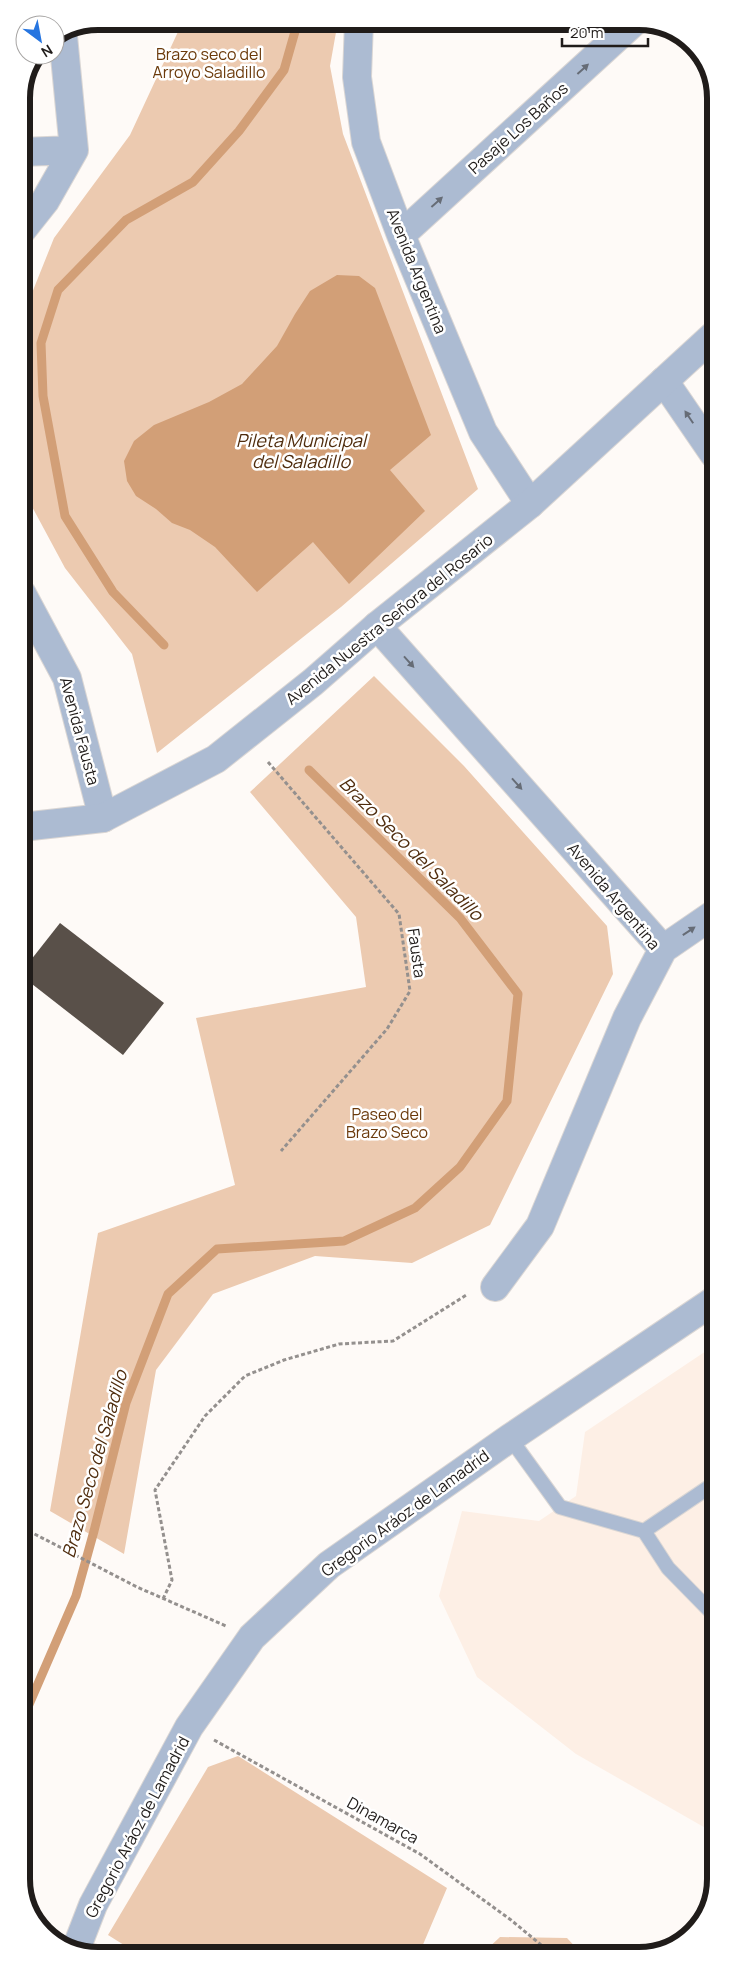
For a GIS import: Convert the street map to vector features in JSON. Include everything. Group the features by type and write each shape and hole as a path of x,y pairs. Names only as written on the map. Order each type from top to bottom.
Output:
{"street":[{"name":"Avenida Argentina","path":"359,30 357,77 366,142 401,235 483,432 530,504"},
{"name":"Pasaje Los Baños","path":"401,235 625,30"},
{"path":"30,220 45,201 74,150 65,57"},
{"path":"30,152 74,150"},
{"name":"Avenida Nuestra Señora del Rosario","path":"30,826 103,818 216,759 313,682 377,626 530,504 707,342"},
{"path":"664,381 707,444"},
{"name":"Avenida Fausta","path":"30,609 67,678 103,818"},
{"name":"Avenida Argentina","path":"377,626 663,949 627,1018 540,1226 495,1287"},
{"path":"663,949 707,919"},
{"name":"Gregorio Aráoz de Lamadrid","path":"84,1946 93,1905 189,1727 252,1637 329,1565 510,1438 707,1305"}],"lane":[{"path":"510,1438 560,1507 644,1531 668,1568 707,1608"},
{"path":"644,1531 707,1488"}],"path":[{"name":"Fausta","path":"268,762 399,914 410,991 387,1029 281,1151"},
{"path":"163,1599 172,1580 155,1490 205,1416 245,1376 284,1360 339,1344 393,1341 472,1292 495,1287"},
{"path":"30,1532 137,1587 252,1637"},
{"name":"Dinamarca","path":"189,1727 420,1854 511,1920 544,1947"}],"shaded area":[{"path":"707,1350 707,1829 576,1754 477,1677 439,1596 462,1511 539,1521 576,1496 585,1432"}],"green space":[{"name":"Brazo seco del Arroyo Saladillo","path":"179,30 336,30 330,66 343,134 478,489 341,607 157,753 132,654 65,568 30,503 30,298 54,238 130,135"},
{"name":"Paseo del Brazo Seco","path":"374,676 464,766 607,926 613,974 490,1225 412,1263 315,1256 213,1294 156,1370 124,1554 50,1511 98,1233 235,1185 196,1018 366,987 356,917 250,792"},
{"path":"238,1756 447,1888 422,1947 127,1947 108,1935 208,1767"},
{"path":"500,1937 567,1938 575,1947 489,1947"}],"water":[{"name":"Pileta Municipal del Saladillo","path":"337,275 359,276 375,288 431,435 390,470 425,511 349,584 313,542 257,592 215,547 190,530 172,523 156,509 136,496 127,481 124,461 134,441 154,425 209,402 242,384 277,346 310,291"}],"building":[{"path":"60,923 164,1003 123,1055 30,982 30,961"}],"waterway":[{"path":"164,645 113,592 65,516 43,396 41,343 58,290 126,220 193,182 239,131 284,70 295,30"},
{"name":"Brazo Seco del Saladillo","path":"30,1702 76,1596 126,1403 168,1294 217,1249 344,1241 415,1208 460,1167 507,1101 518,994 460,918 309,770"}]}
